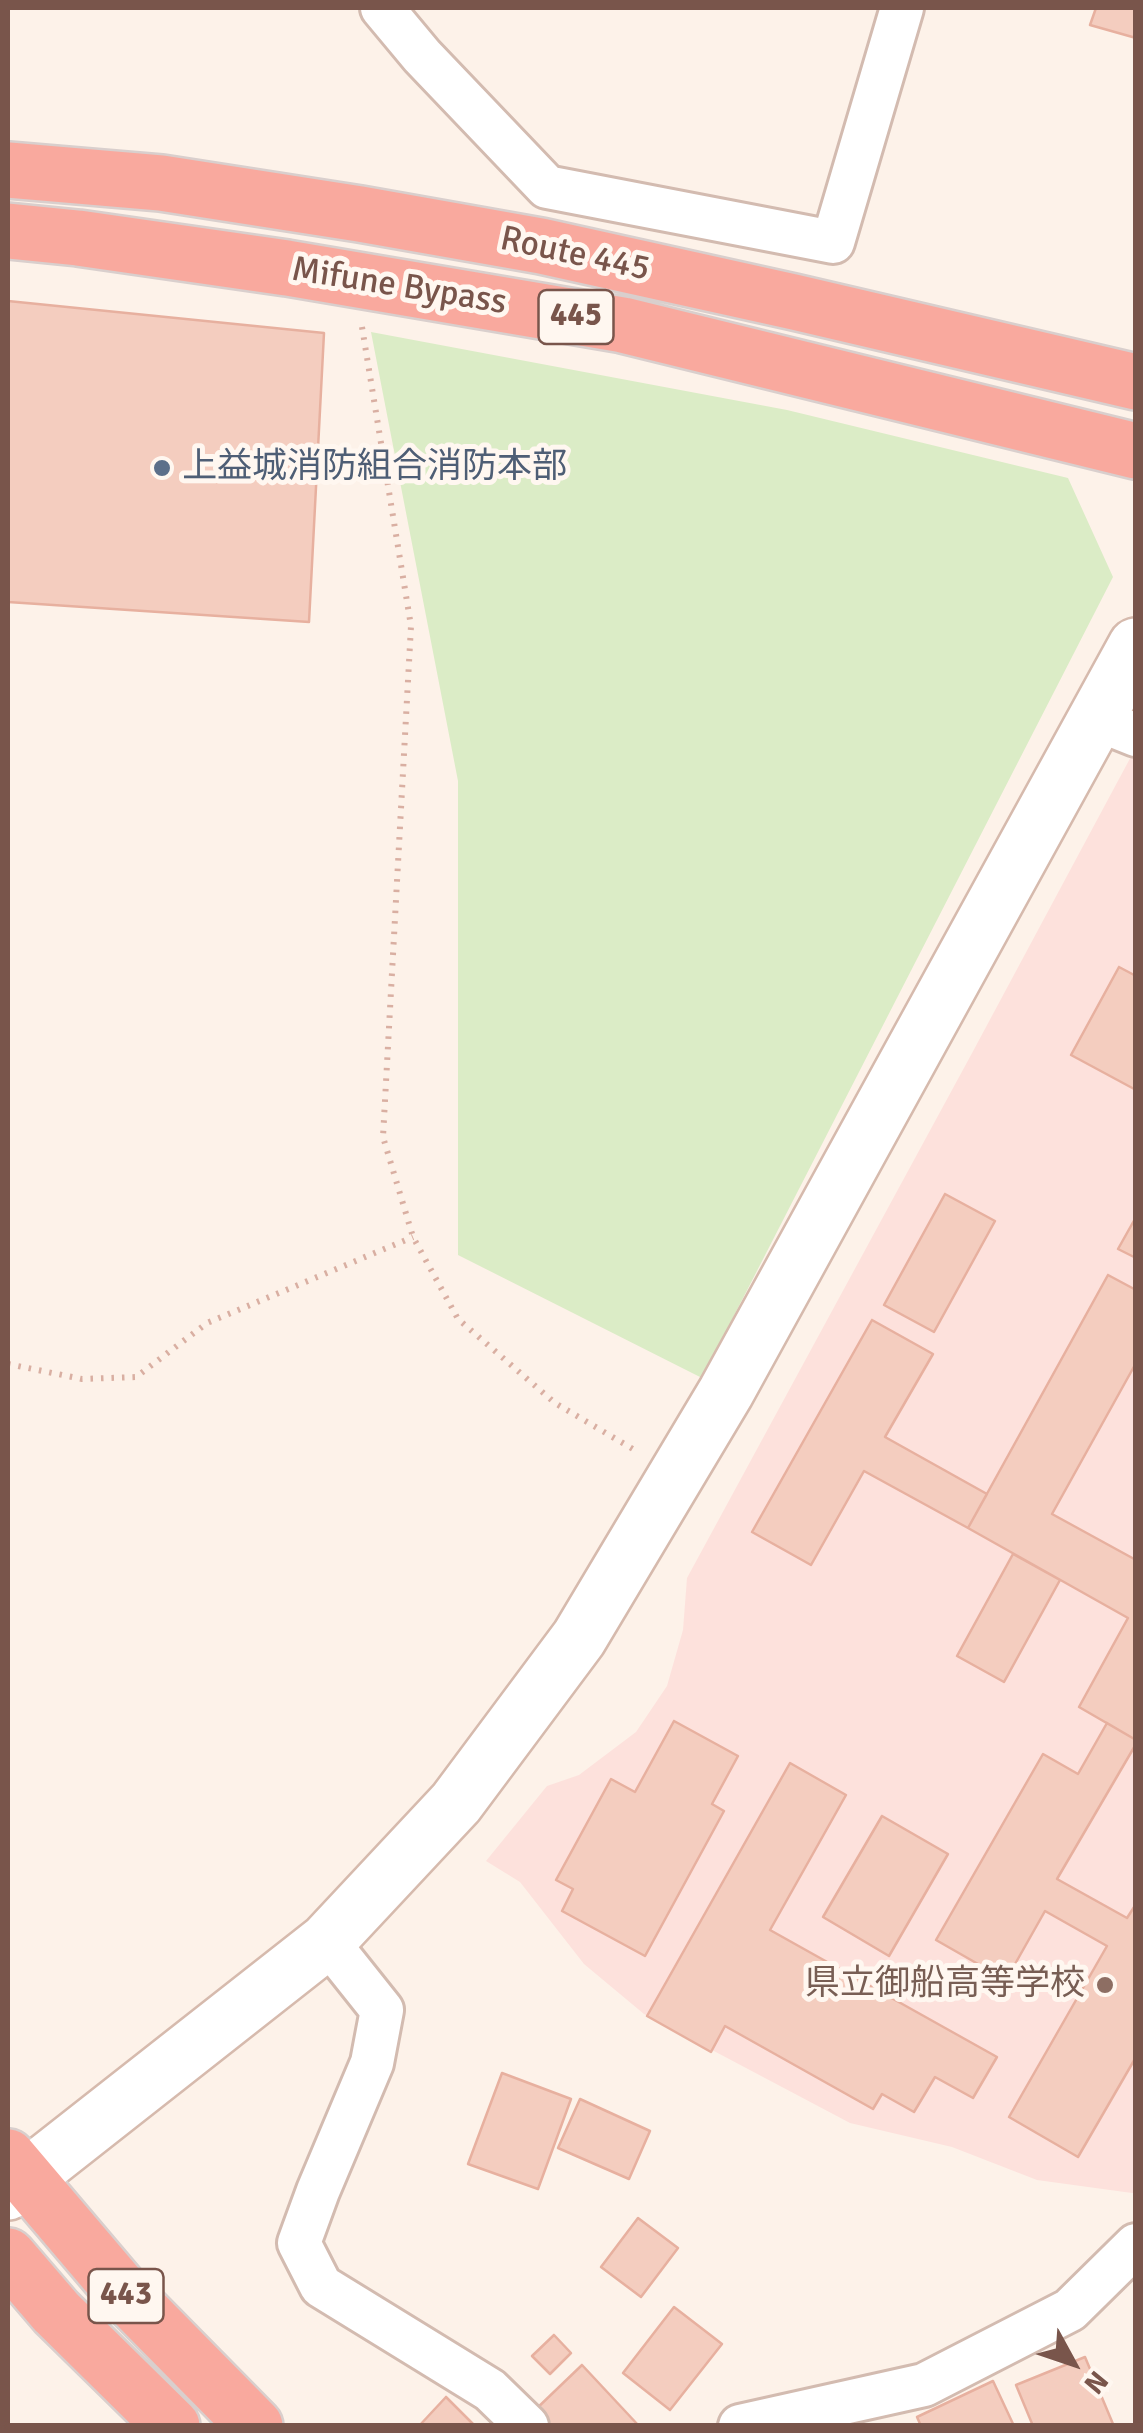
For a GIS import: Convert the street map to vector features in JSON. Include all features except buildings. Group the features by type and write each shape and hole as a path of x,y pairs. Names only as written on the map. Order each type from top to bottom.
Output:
{"highway":[{"name":"Route 445","path":"8,170 160,183 540,246 1136,382"},
{"name":"Mifune Bypass","path":"8,231 360,280 622,325 1136,451"},
{"name":"443","path":"13,2175 255,2426"},
{"name":"443","path":"8,2256 56,2312 172,2426"}],"street":[{"path":"382,8 422,56 547,187 833,242 902,8"},
{"path":"540,246 547,187"},
{"path":"13,2175 327,1940 456,1803 579,1638 1116,727 1136,646"},
{"path":"327,1940 382,2010 372,2063 299,2243 321,2286 490,2390 527,2426"},
{"path":"740,2426 924,2385 1070,2310 1135,2247"}],"path":[{"path":"360,280 361,317 411,626 383,1137 413,1237 458,1319 555,1402 676,1474"},
{"path":"8,1364 82,1379 136,1377 207,1323 413,1237"}],"shaded area":[{"path":"1134,751 1132,2193 1037,2180 952,2147 850,2123 644,2014 584,1964 520,1882 486,1861 547,1786 579,1775 636,1732 667,1686 683,1630 687,1578"}],"green space":[{"path":"371,332 787,410 1068,478 1113,577 702,1378 458,1255 458,781"}],"place":[{"name":"上益城消防組合消防本部","path":"162,468"},
{"name":"県立御船高等学校","path":"1105,1985"}]}
